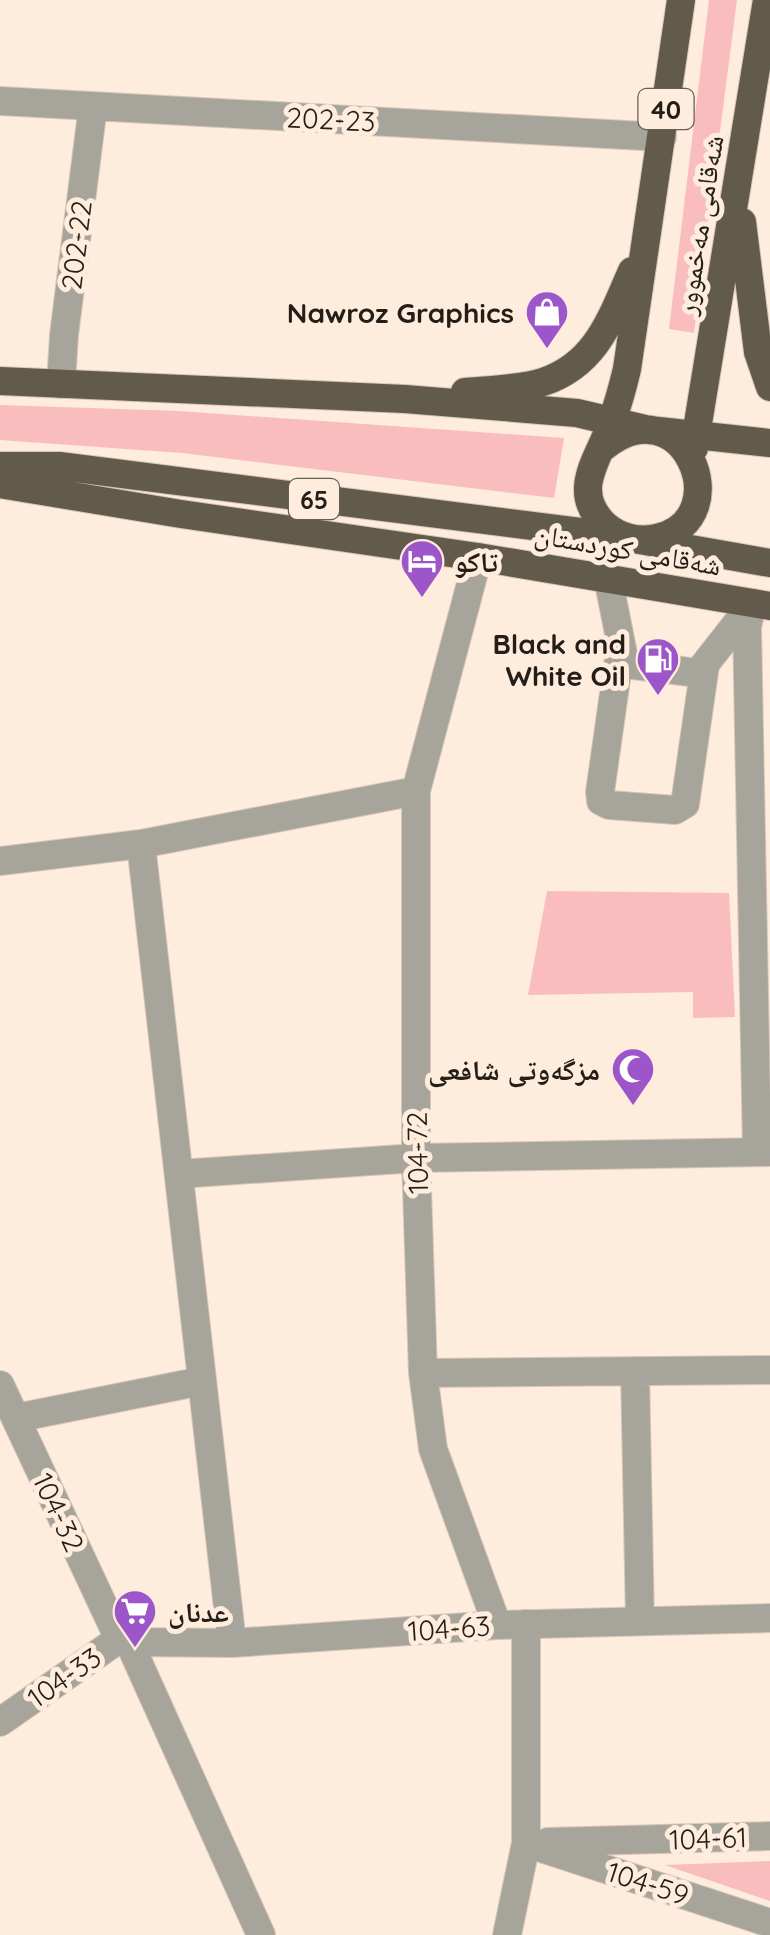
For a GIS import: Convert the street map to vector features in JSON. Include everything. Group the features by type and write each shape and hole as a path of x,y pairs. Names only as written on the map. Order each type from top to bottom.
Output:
{"highway":[{"name":"شەقامی مەخموور","path":"680,0 627,369 588,483 590,502 598,518 628,538 646,540 664,536 680,526 698,495 695,447 765,55 768,0"},
{"path":"738,190 758,352 770,387"},
{"path":"406,400 542,383 575,366 596,346 646,237"},
{"path":"0,381 406,400 577,413 667,435 682,445 770,443"},
{"path":"600,450 631,430 649,430"},
{"name":"شەقامی کوردستان","path":"0,466 59,466 628,538 770,563"},
{"name":"شەقامی کوردستان","path":"0,484 762,605"}],"street":[{"name":"202-23","path":"0,101 662,137"},
{"name":"202-22","path":"61,384 94,106"},
{"name":"104-72","path":"478,557 416,791 416,1158 424,1373 433,1449 497,1625"},
{"path":"608,578 625,664 698,673 762,605"},
{"path":"178,1174 416,1158 764,1152 747,626 762,605"},
{"path":"620,644 600,792 602,801 609,805 674,810 686,804 704,665"},
{"path":"0,860 141,844 416,791"},
{"path":"141,844 232,1643"},
{"path":"424,1373 770,1370"},
{"path":"635,1372 640,1621"},
{"path":"16,1418 202,1380"},
{"name":"104-32","path":"0,1384 261,1935"},
{"name":"104-63","path":"124,1640 232,1643 497,1625 770,1618"},
{"path":"507,1935 526,1843 526,1624"},
{"name":"104-33","path":"0,1722 124,1640"},
{"name":"104-61","path":"526,1843 770,1836"},
{"name":"104-59","path":"526,1843 770,1923"}],"shaded area":[{"path":"709,0 737,0 694,333 669,329"},
{"path":"0,405 179,411 564,438 554,498 182,453 0,440"},
{"path":"547,891 729,893 735,1017 693,1018 693,992 528,995"},
{"path":"770,1861 770,1901 665,1865"}],"place":[{"name":"Nawroz Graphics","path":"547,350"},
{"name":"تاكو","path":"422,599"},
{"name":"Black and White Oil","path":"658,697"},
{"name":"مزگەوتی شافعی","path":"633,1107"},
{"name":"عدنان","path":"135,1649"}]}
